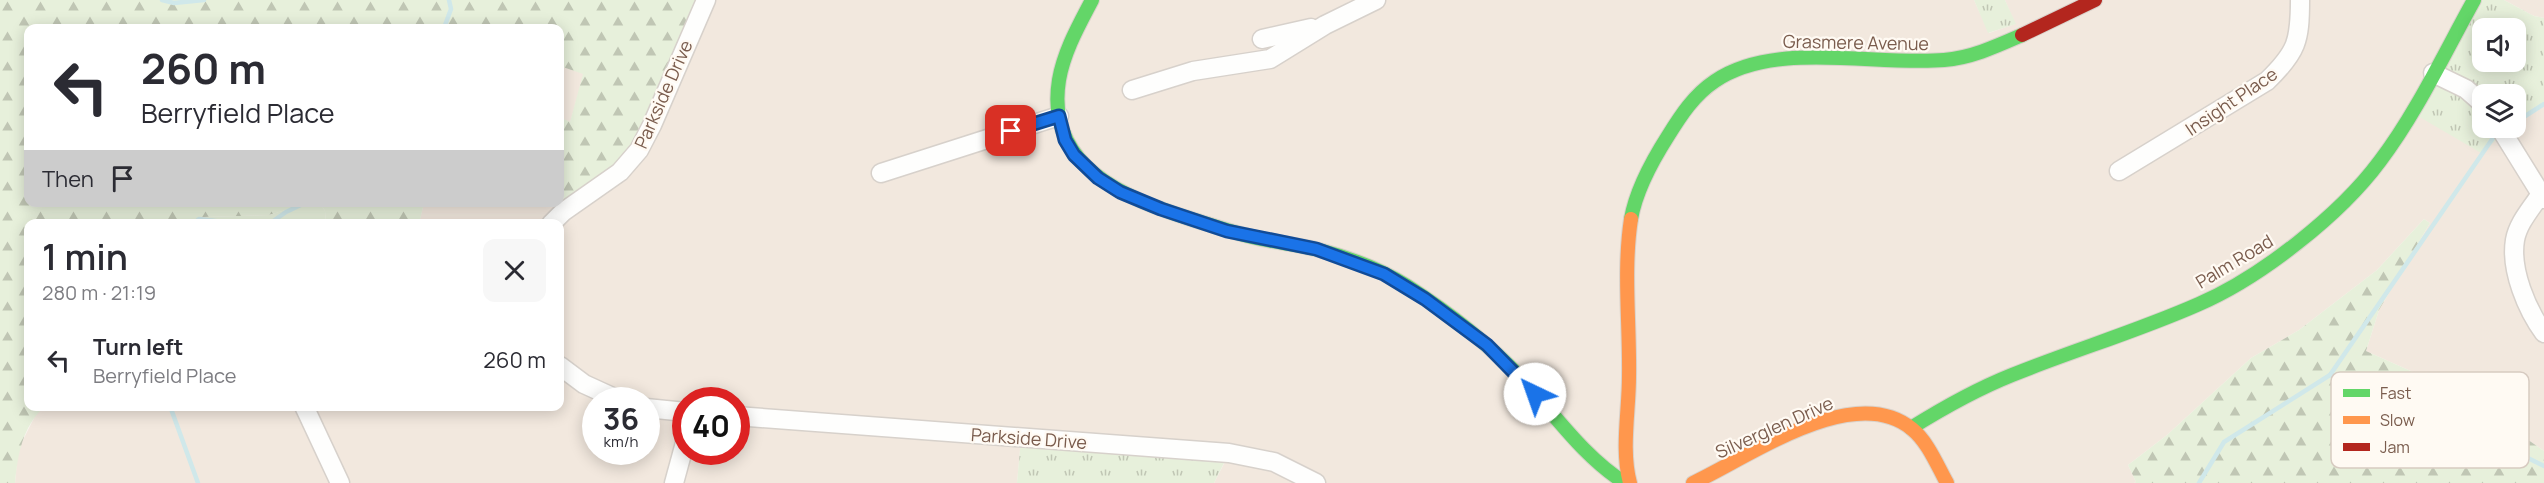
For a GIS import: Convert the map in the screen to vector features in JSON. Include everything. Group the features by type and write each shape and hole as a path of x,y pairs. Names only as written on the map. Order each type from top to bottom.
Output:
{"street":[{"name":"Parkside Drive","path":"556,219 620,172 639,150 706,0"},
{"path":"1092,0 1077,30 1062,70 1058,93 1059,116 1065,140 1074,155 1098,178 1120,192 1161,209 1235,233 1344,257 1406,286 1472,333 1498,355 1595,458 1612,475 1625,483"},
{"path":"1132,90 1193,71 1270,59 1325,25 1376,0"},
{"name":"Grasmere Avenue","path":"1630,483 1626,468 1632,216 1640,189 1663,141 1685,106 1714,82 1753,63 1806,57 1885,62 1946,60 1997,45 2095,0"},
{"name":"Insight Place","path":"2119,171 2267,81 2283,65 2294,48 2300,32 2300,0"},
{"name":"Palm Road","path":"1911,428 1938,411 2009,376 2200,304 2278,258 2340,206 2379,163 2395,140 2474,0"},
{"path":"1262,39 1325,25"},
{"path":"2433,72 2472,94"},
{"path":"881,174 1059,116"},
{"path":"2506,138 2542,197 2522,221 2515,240 2516,264 2526,300 2544,333"},
{"path":"564,369 591,387"},
{"path":"306,411 339,483"},
{"name":"Silverglen Drive","path":"1693,483 1796,432 1840,415 1868,412 1883,414 1911,428 1926,447 1947,483"},
{"name":"Parkside Drive","path":"750,417 1229,453 1274,462 1316,483"},
{"path":"674,483 679,465"}],"shaded area":[{"path":"705,0 1974,0 1989,33 2015,24 2005,0 2475,0 2411,113 2472,126 2472,138 2526,138 2526,118 2544,106 2544,451 2529,441 2529,372 2413,372 2366,351 2379,310 2430,223 2424,219 2377,270 2299,330 2251,358 2167,435 2128,465 2136,482 2134,483 1214,483 1229,454 1021,439 1017,483 15,483 18,450 39,411 564,411 564,219 420,219 423,207 555,207 563,212"},
{"path":"2504,0 2544,0 2544,18 2534,16"},
{"path":"564,67 584,73 570,123 564,119"}],"green space":[{"path":"0,0 705,0 638,149 563,212 555,207 564,207 564,119 570,122 583,74 564,67 564,24 24,24 24,207 296,207 269,215 198,219 24,219 24,411 40,411 22,442 15,483 0,483"},
{"path":"1974,0 2005,0 2016,24 1988,33"},
{"path":"2475,0 2504,0 2534,16 2544,18 2544,106 2526,118 2526,84 2472,84 2472,138 2499,138 2481,153 2411,112"},
{"path":"296,207 322,207 326,219 198,219 204,217 269,215"},
{"path":"322,207 423,207 420,219 326,219"},
{"path":"2424,219 2430,223 2379,310 2366,351 2413,372 2331,372 2331,468 2529,468 2529,441 2544,451 2544,483 2134,483 2136,482 2128,465 2167,435 2251,358 2299,330 2377,270"},
{"path":"1021,438 1229,453 1214,483 1017,483"}],"waterway":[{"path":"162,0 174,3 204,0"},
{"path":"445,24 451,9 449,0"},
{"path":"2526,116 2544,104"},
{"path":"2332,372 2493,138"},
{"path":"276,219 296,207"},
{"path":"2199,483 2224,442 2331,375"},
{"path":"172,411 198,483"},
{"path":"2529,459 2544,466"}],"traffic: fast":[{"path":"1092,0 1064,59 1059,80 1058,110 1064,135 1077,156 1095,174 1140,201 1166,211 1243,235 1331,253 1397,280 1453,318 1496,354 1523,380 1583,448 1625,483"},
{"path":"1911,428 1960,399 1999,380 2199,304 2248,278 2298,243 2344,202 2380,161 2418,103 2474,0"},
{"path":"1631,219 1645,176 1683,113 1707,87 1739,69 1766,61 1795,58 1917,61 1954,59 1974,54 2022,35"}],"traffic: slow":[{"path":"1630,483 1626,444 1629,377 1627,258 1631,219"},
{"path":"1693,483 1802,428 1832,418 1861,414 1888,416 1912,429 1927,447 1947,483"}],"traffic: jam":[{"path":"2022,35 2095,0"}],"route":[{"path":"1011,131 1059,116 1065,140 1074,155 1083,166 1120,192 1139,201 1227,231 1316,249 1344,257 1384,274 1406,286 1472,333 1498,355 1535,394"}]}
